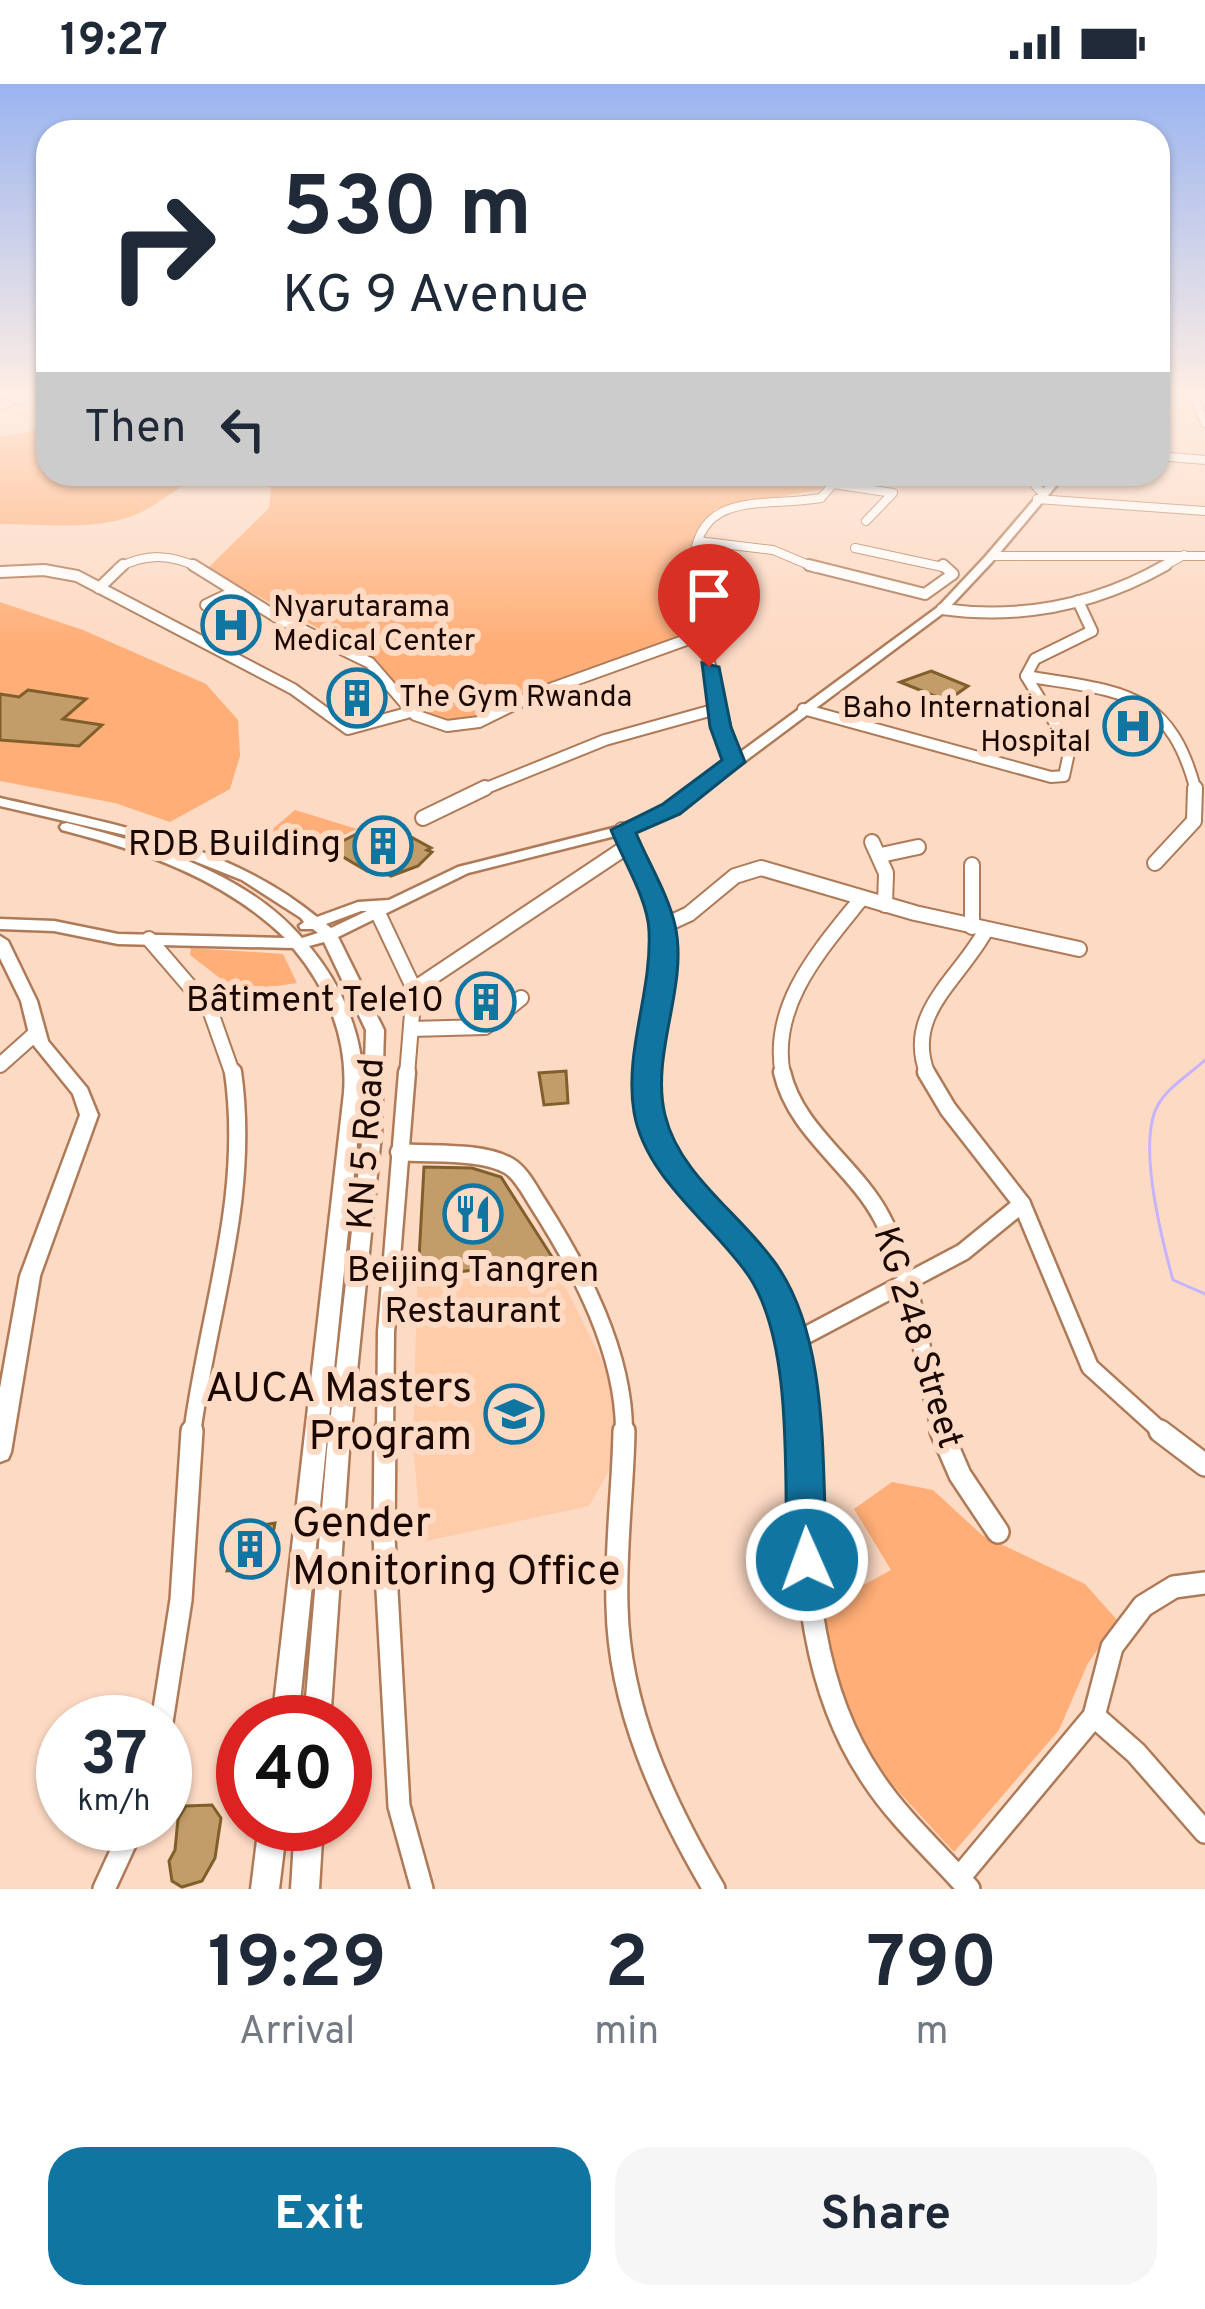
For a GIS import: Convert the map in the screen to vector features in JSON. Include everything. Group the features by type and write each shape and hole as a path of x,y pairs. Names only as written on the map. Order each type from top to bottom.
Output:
{"main road":[{"path":"0,924 148,939 304,934 385,908 463,870 625,838 672,809 945,606 1050,486"},
{"name":"KN 5 Road","path":"0,802 101,823 247,877 304,934 375,1030 364,1210 338,1450 319,1695"},
{"name":"KN 5 Road","path":"0,813 87,831 209,876 304,934 342,1012 354,1066 288,1695"},
{"path":"0,941 29,1001 36,1034 81,1091 89,1115 30,1276 0,1452"},
{"path":"266,1889 270,1851"},
{"path":"305,1889 307,1851"}],"street":[{"path":"734,762 700,635 694,588 698,541 705,522 715,515 817,499 826,486"},
{"path":"862,486 892,493 866,521"},
{"path":"1033,486 1040,496 1205,511"},
{"path":"698,541 773,550 824,571 926,593 945,606 1006,617 1036,615 1078,601 1184,555"},
{"path":"855,548 951,569 951,578 926,593"},
{"path":"993,556 1203,553"},
{"path":"94,585 143,555 169,556 202,569 284,621 374,666 407,713"},
{"path":"0,572 44,570 94,585 262,673 348,729 407,713 450,726 476,724 532,695 643,662 700,635"},
{"path":"221,611 206,604 227,595"},
{"path":"1026,676 1035,659 1092,631 1078,601"},
{"path":"803,709 1051,777 1064,776 1070,748 1026,676"},
{"path":"1026,676 1124,695 1156,709 1198,794 1199,808 1190,826 1155,863"},
{"path":"423,818 595,742 720,708"},
{"path":"1190,826 1205,832"},
{"path":"414,989 625,838 663,926 647,1093 657,1138 678,1172 763,1270 795,1340 808,1592 827,1693 874,1782 964,1884 1094,1716 1112,1647 1144,1606 1174,1587 1205,1583"},
{"path":"872,842 886,873 884,905"},
{"path":"881,855 918,847"},
{"path":"971,865 979,928 952,983 928,1006 920,1039 922,1069 963,1128 1001,1168 1022,1204 1090,1367 1156,1428 1205,1465"},
{"path":"663,926 691,917 752,868 884,905 1079,949"},
{"name":"KG 248 Street","path":"862,899 793,988 780,1031 781,1074 796,1106 882,1218 908,1286 950,1457 998,1532"},
{"path":"385,908 414,989 384,1401 391,1695 399,1806 422,1889"},
{"path":"148,939 201,990 217,1019 232,1067 238,1116 238,1183 188,1466 180,1622 167,1695"},
{"path":"411,1028 471,1031 493,1026 521,998"},
{"path":"0,1065 36,1034"},
{"path":"399,1152 491,1160 512,1167 589,1296 622,1390 614,1573 623,1670 655,1777 714,1889"},
{"path":"795,1340 871,1309 994,1236 1022,1204"},
{"path":"364,1210 396,1209"},
{"path":"1094,1716 1136,1753 1205,1832"},
{"path":"104,1889 122,1851"}],"shaded area":[{"path":"0,475 36,475 36,486 184,486 119,520 68,526 0,524"},
{"path":"267,486 823,489 715,509 688,579 682,643 525,692 471,718 445,719 416,707 376,659 207,569 269,508 271,488"},
{"path":"0,602 83,630 206,684 238,720 240,756 230,789 170,822 115,803 0,781"},
{"path":"295,810 357,829 289,859 256,843"},
{"path":"191,948 283,954 297,983 238,992 190,955"},
{"name":"AUCA Masters Program","path":"554,1264 613,1383 614,1462 589,1506 422,1542 413,1445 417,1287"},
{"path":"892,1482 933,1490 982,1535 1085,1584 1118,1621 1088,1663 1059,1730 954,1852 864,1754 825,1686 819,1609 891,1570 854,1509"}],"building":[{"path":"931,671 968,686 947,701 900,682"},
{"path":"28,690 86,699 63,719 102,725 79,746 0,740 0,694 19,697"},
{"name":"RDB Building","path":"382,821 432,852 418,866 391,876 375,867 367,871 333,851 341,847 337,844"},
{"path":"566,1071 568,1103 544,1105 539,1073"},
{"name":"Beijing Tangren Restaurant","path":"424,1167 472,1168 501,1177 554,1260 418,1277"},
{"name":"Gender Monitoring Office","path":"275,1523 266,1569 227,1571 235,1529"},
{"path":"212,1805 216,1811 216,1851 202,1881 182,1887 172,1881 169,1861 174,1851 192,1851 192,1806"}],"waterway":[{"path":"1205,1060 1162,1098 1150,1142 1154,1191 1173,1280 1205,1294"}],"place":[{"name":"Nyarutarama Medical Center","path":"231,625"},
{"name":"The Gym Rwanda","path":"357,698"},
{"name":"Baho International Hospital","path":"1133,726"},
{"name":"RDB Building","path":"383,846"},
{"name":"Bâtiment Tele10","path":"486,1002"},
{"name":"Beijing Tangren Restaurant","path":"473,1214"},
{"name":"AUCA Masters Program","path":"514,1414"},
{"name":"Gender Monitoring Office","path":"250,1549"}],"route":[{"path":"709,667 721,727 734,762 672,809 622,830 663,926 647,1093 657,1138 678,1172 763,1270 795,1340 807,1560"}]}
